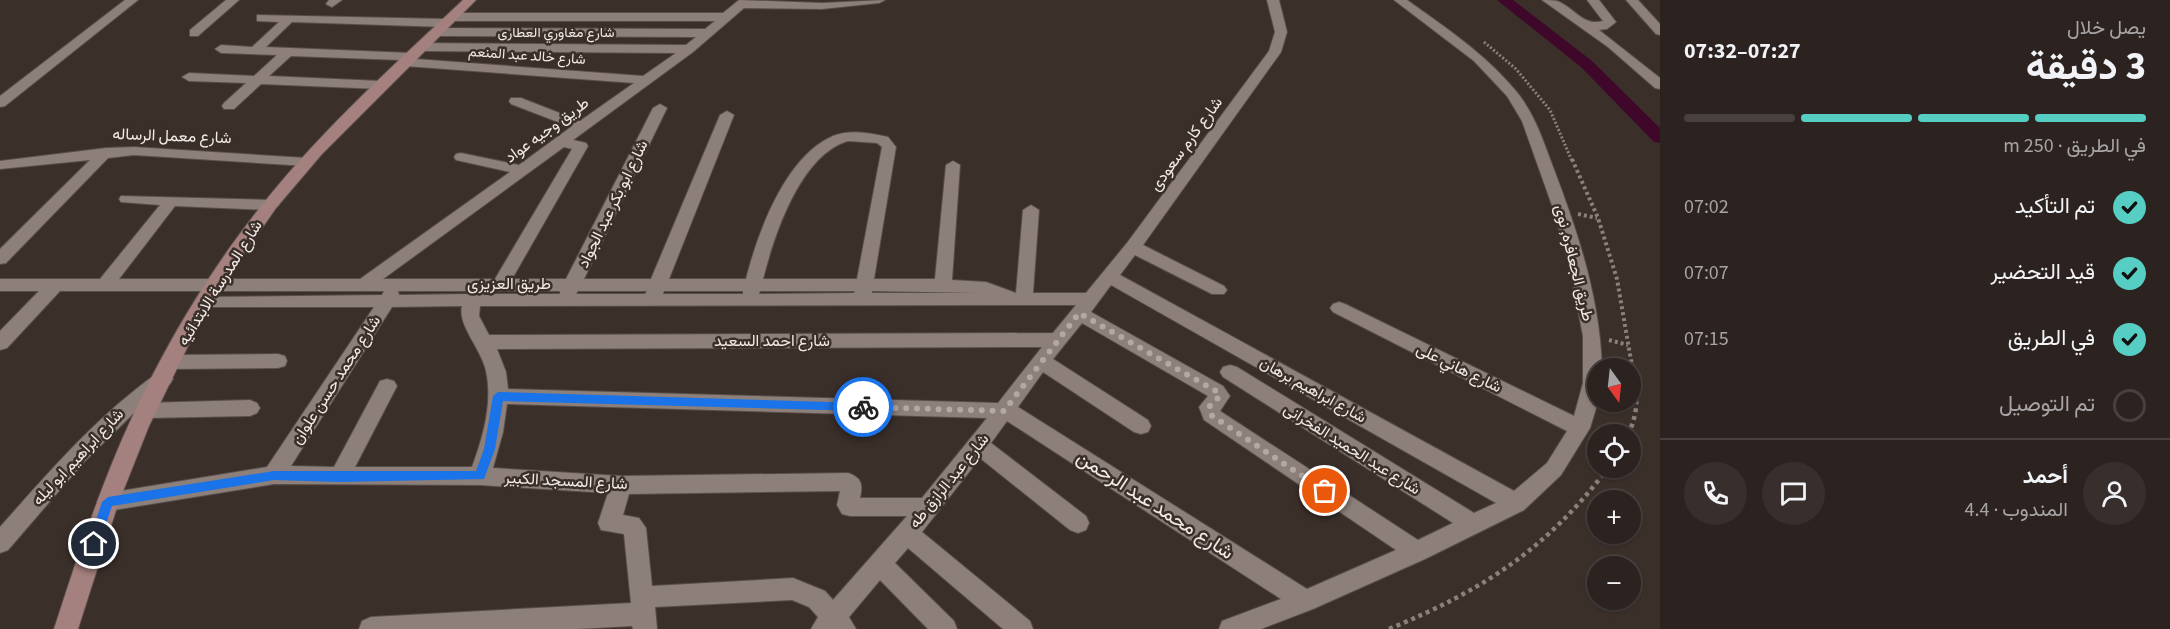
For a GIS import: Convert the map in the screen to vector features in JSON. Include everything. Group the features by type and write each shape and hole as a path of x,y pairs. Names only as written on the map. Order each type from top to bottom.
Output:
{"street":[{"path":"0,103 132,0"},
{"path":"194,33 232,0"},
{"name":"شارع المدرسة الابتدائيه","path":"66,629 108,502 147,410 215,285 271,205 306,162 381,85 470,0"},
{"path":"743,2 822,6 879,0"},
{"name":"شارع كارم سعودى","path":"1085,306 1133,247 1275,52 1282,33 1282,24 1273,0"},
{"name":"طريق الجعافره, نوى","path":"1231,629 1305,601 1418,552 1516,503 1554,469 1580,428 1593,383 1592,336 1579,269 1565,220 1528,121 1512,94 1479,58 1400,0"},
{"path":"1548,0 1587,26 1660,85"},
{"path":"1587,26 1603,26 1610,22 1593,0"},
{"path":"1632,0 1660,31"},
{"name":"طريق وجيه عواد","path":"365,285 689,49 743,2"},
{"path":"445,24 602,16 727,17"},
{"path":"585,48 602,16"},
{"path":"261,18 593,32 708,33"},
{"path":"256,50 289,19"},
{"name":"شارع مغاوري العطارى","path":"412,55 585,48 689,49"},
{"path":"221,49 412,55"},
{"path":"229,106 288,52"},
{"name":"شارع خالد عبد المنعم","path":"412,55 647,80"},
{"path":"189,77 381,85"},
{"path":"516,100 583,127"},
{"name":"شارع ابو بكر عبد الجواد","path":"569,292 660,108"},
{"path":"655,291 727,115"},
{"path":"751,292 774,219 790,185 813,158 827,147 836,141 853,137 883,140 889,147 863,291"},
{"path":"501,284 581,146 562,142"},
{"name":"شارع معمل الرساله","path":"0,165 106,152 161,151 306,162"},
{"path":"0,259 106,152"},
{"path":"460,157 523,170"},
{"path":"943,285 953,165"},
{"path":"127,199 271,205"},
{"path":"106,284 171,201"},
{"path":"1019,299 1031,210"},
{"path":"1133,247 1218,290"},
{"name":"شارع ابراهيم برهان","path":"1110,277 1516,503"},
{"name":"طريق العزيزى","path":"477,292 501,284 569,292"},
{"name":"طريق العزيزى","path":"0,285 365,285 392,292"},
{"path":"0,343 55,285"},
{"name":"طريق العزيزى","path":"863,291 943,285 986,288 1019,299"},
{"name":"طريق العزيزى","path":"205,301 392,292 863,291 1019,299 1085,306"},
{"name":"شارع محمد حسن علوان","path":"274,475 392,292"},
{"path":"477,292 470,310 472,324 493,358 498,396 489,449 480,476"},
{"path":"1085,306 1216,391 1220,396 1209,407 1211,415 1418,552"},
{"name":"شارع عبد الرازق طه","path":"834,625 880,564 978,445 1085,306"},
{"name":"شارع هاني على","path":"1339,308 1580,428"},
{"name":"شارع احمد السعيد","path":"485,342 1058,340"},
{"path":"167,370 278,361"},
{"path":"1041,361 1141,426"},
{"name":"شارع ابراهيم ابو ليله","path":"0,543 102,428 167,370"},
{"name":"شارع عبد الحميد الفخرانى","path":"1230,372 1474,525"},
{"path":"339,477 387,386"},
{"path":"498,396 1005,410"},
{"path":"147,410 250,408"},
{"name":"شارع محمد عبد الرحمن","path":"1005,410 1305,601"},
{"path":"978,445 1078,523"},
{"name":"شارع المسجد الكبير","path":"108,502 274,475 480,476 621,485 848,482 852,484 849,507 928,507"},
{"path":"621,485 609,523 634,527 644,613"},
{"path":"907,533 1021,629"},
{"path":"880,564 945,629"},
{"path":"371,629 644,613 794,589 817,599 834,625"}],"path":[{"path":"1389,629 1476,590 1513,567 1544,542 1599,478"}],"waterway":[{"path":"1504,0 1567,47 1624,100 1660,138"}],"way so far":[{"path":"863,407 1004,411 1079,313 1216,391 1220,396 1209,407 1211,415 1325,491"}],"route":[{"path":"94,544 108,502 274,475 480,476 489,449 498,396 863,407"}]}
